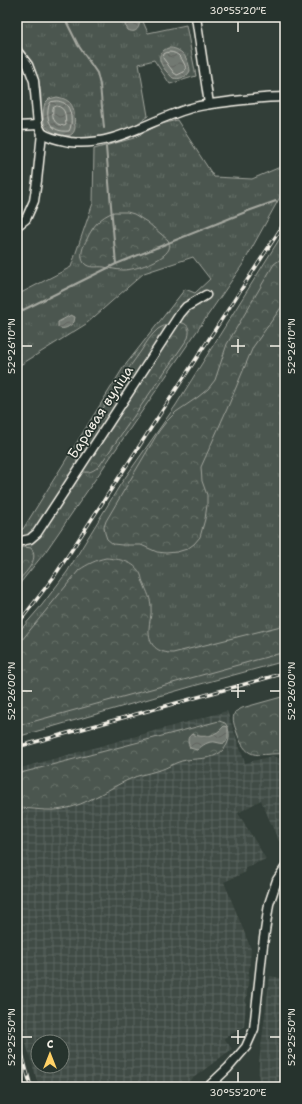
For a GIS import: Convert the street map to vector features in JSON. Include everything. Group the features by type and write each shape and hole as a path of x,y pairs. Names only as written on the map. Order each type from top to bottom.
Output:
{"street":[{"path":"196,17 209,104"},
{"path":"17,51 28,65 32,73 38,125 42,133 48,137 58,140 99,142 130,133 180,111 209,104 285,96"},
{"path":"17,126 38,125"},
{"path":"17,226 26,219 34,201 42,133"},
{"name":"Баравая вуліца","path":"17,542 30,539 43,525 111,418 180,314 186,307 206,295"},
{"path":"208,1087 228,1068 246,1047 254,1029 263,940 269,904 277,880 285,868"}],"shaded area":[{"path":"227,711 245,763 272,756 285,760 285,847 278,840 261,800 238,813 266,859 245,868 246,872 224,882 251,949 244,1027 224,1038 232,1049 181,1087 39,1087 35,1074 70,1074 70,1034 30,1034 30,1057 17,1013 17,769"},
{"path":"270,976 285,979 285,1087 258,1087 259,1063"}],"green space":[{"path":"17,17 141,17 148,33 186,25 196,76 170,84 154,60 139,64 148,116 124,131 116,134 80,139 56,135 47,131 42,123 39,82 31,62 17,43"},
{"path":"177,120 214,177 252,179 285,165 285,188 243,264 46,551 17,587 17,530 23,529 123,368 185,289 195,293 210,279 193,257 144,273 86,324 17,367 17,295 71,267 93,203 94,149 134,138 158,125"},
{"path":"114,212 127,212 134,214 147,222 168,240 169,249 155,261 128,270 91,267 86,265 82,257 82,251 89,234 101,219"},
{"path":"285,230 285,661 17,737 17,634 42,605 67,572 120,485 176,405"},
{"path":"285,256 285,302 253,347 201,467 202,481 207,495 207,505 200,537 187,549 166,553 157,552 141,545 113,544 107,539 105,533 104,527 106,521 159,431 176,412 208,389 215,380 227,344 274,264"},
{"path":"178,322 188,327 188,338 100,465 91,471 82,472 79,470 76,461 78,449 86,434 155,331 168,324"},
{"path":"17,548 31,548 34,557 33,562 17,582"},
{"path":"106,558 121,560 131,564 141,575 151,604 149,629 150,640 159,650 173,653 285,625 285,652 17,726 17,646 79,570 92,562"},
{"path":"285,696 285,754 261,755 250,753 241,743 234,725 233,720 235,712 242,708"},
{"path":"219,721 225,723 229,732 229,740 225,748 214,756 209,758 181,761 161,770 136,776 72,807 52,810 17,808 17,774"}],"water":[{"path":"126,17 140,17 140,23 136,30 128,30 125,25"},
{"path":"168,48 177,49 184,55 188,62 190,71 183,78 173,78 161,63 160,55"},
{"path":"57,97 68,101 73,108 75,128 73,133 70,135 61,136 56,134 44,123 43,114 45,103 49,99"},
{"path":"71,315 75,317 72,324 65,328 58,327 58,322"},
{"path":"224,726 228,727 228,738 225,743 210,742 197,750 190,748 188,739 192,734 196,736 210,736"}],"waterway":[{"path":"64,17 78,45 97,73 100,85 104,128"},
{"path":"106,147 116,264"},
{"path":"17,313 116,264 276,201"}],"railway":[{"path":"17,625 53,578 71,551 285,222"},
{"path":"17,747 285,673"},
{"path":"17,1036 31,1087"}]}
